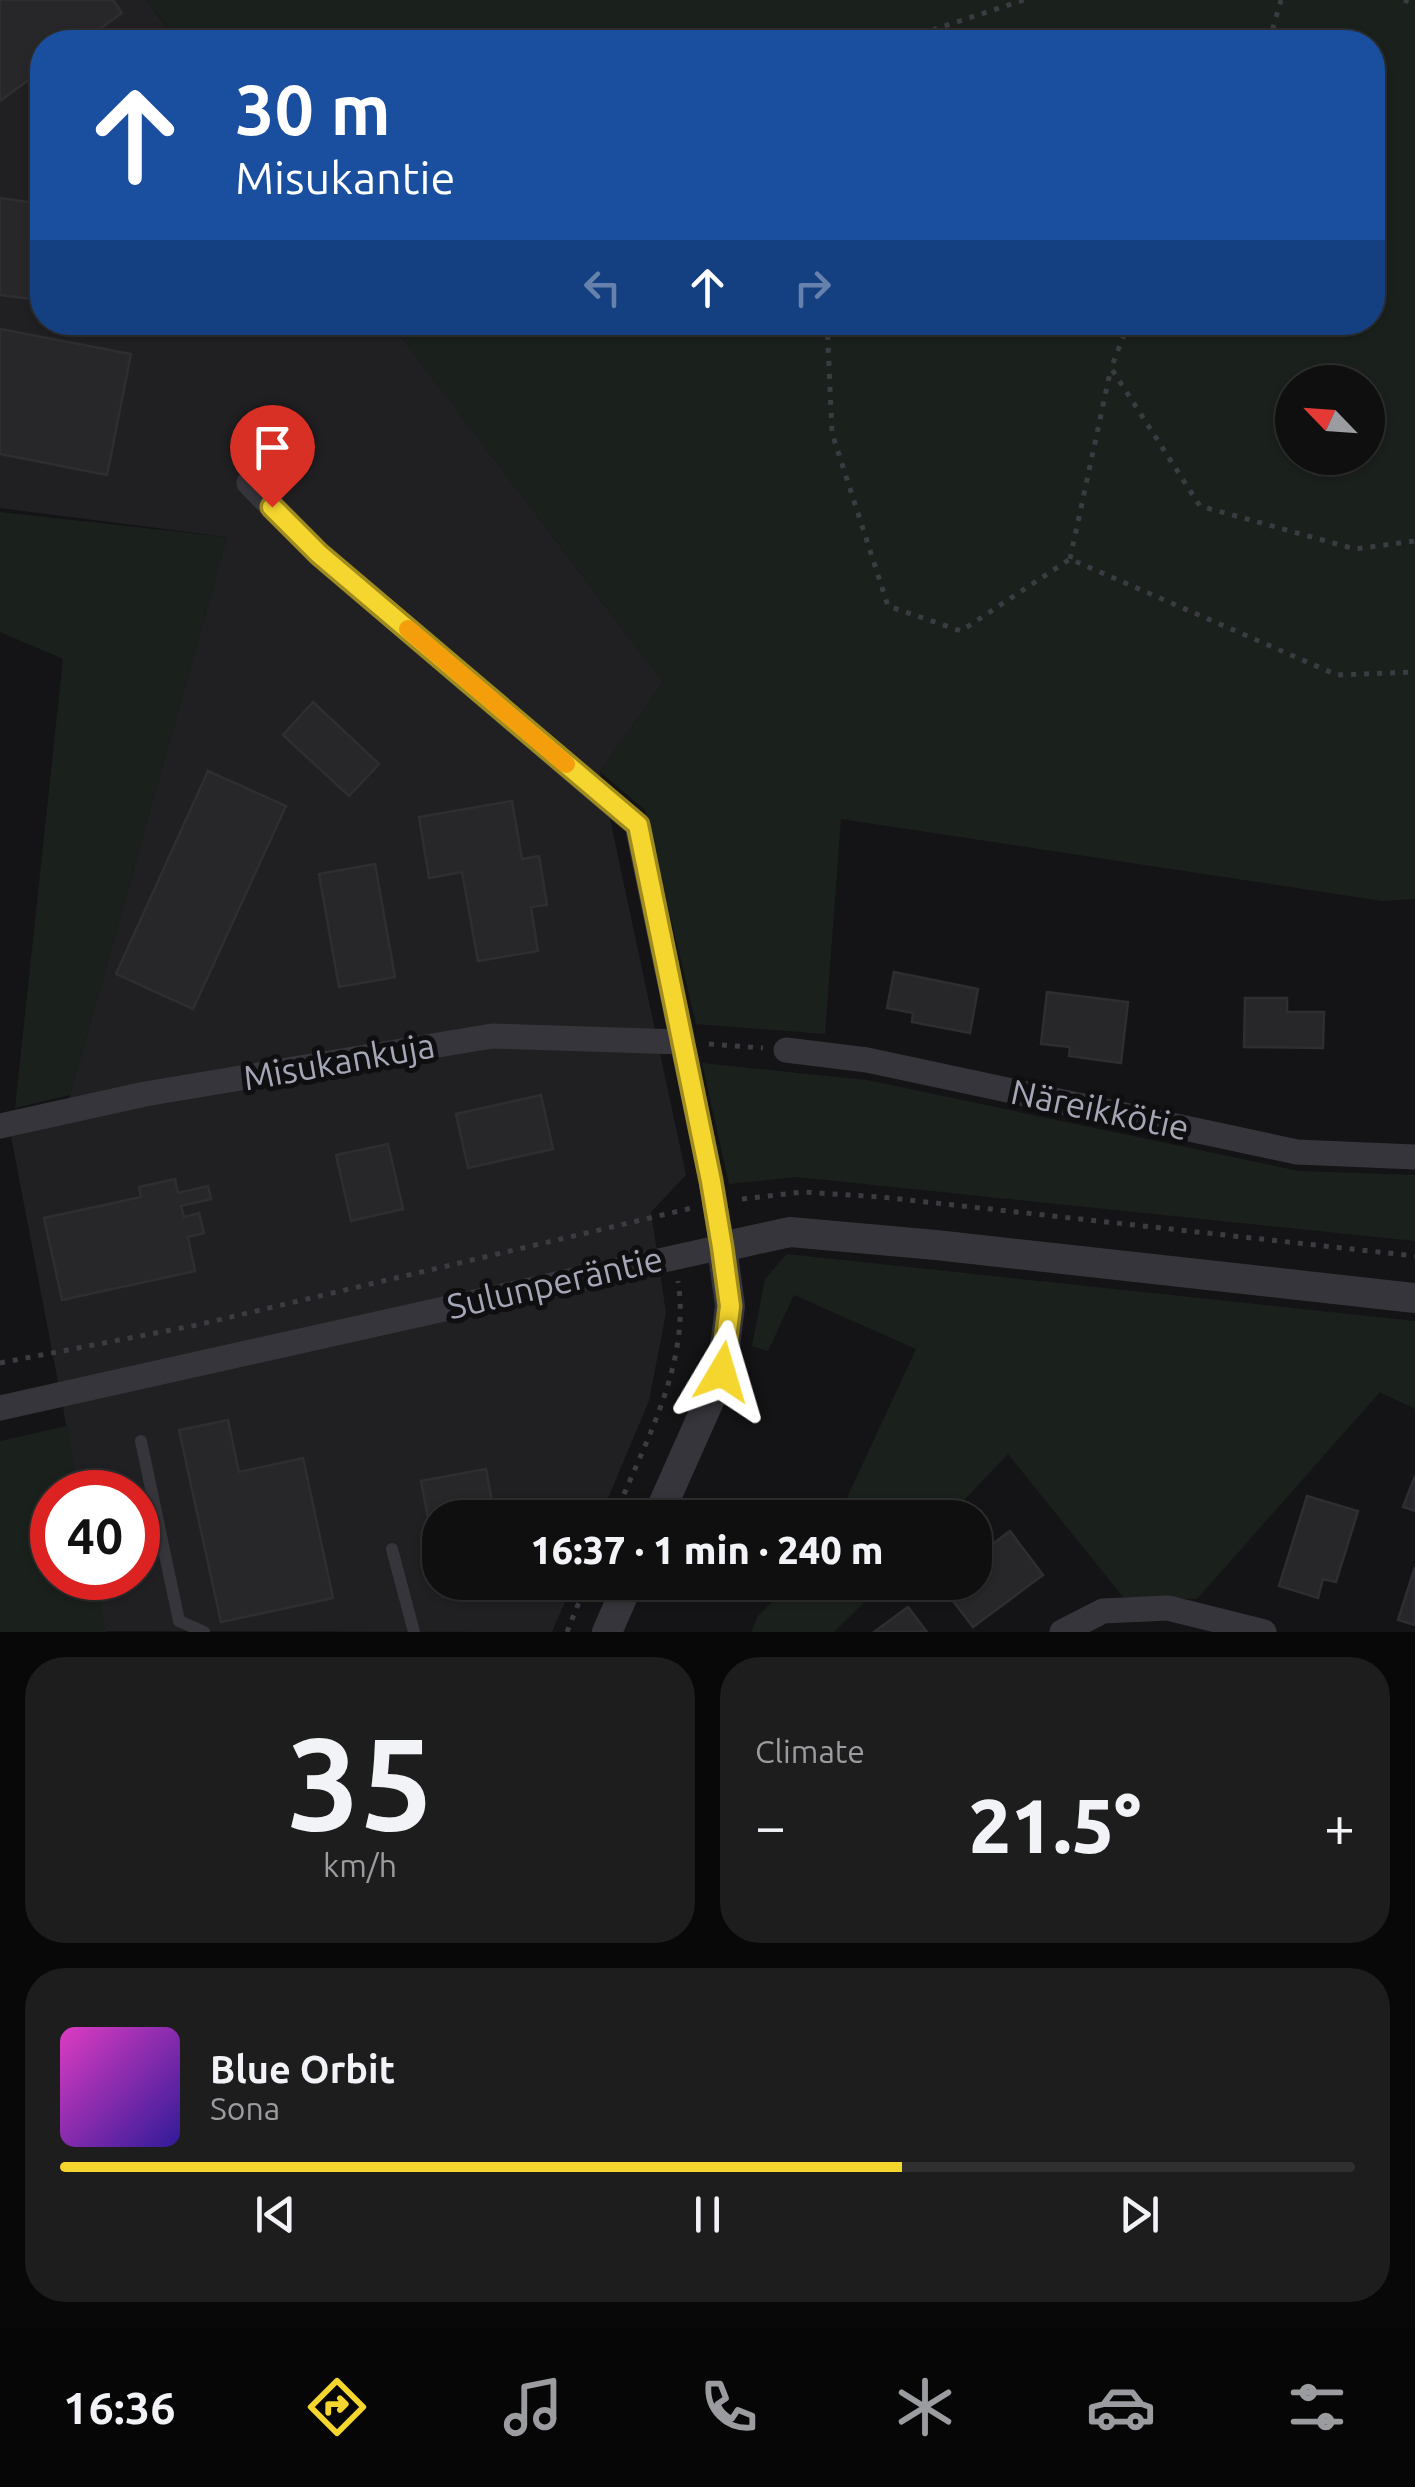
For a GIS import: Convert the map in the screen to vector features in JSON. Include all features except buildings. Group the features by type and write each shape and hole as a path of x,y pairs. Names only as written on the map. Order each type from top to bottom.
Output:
{"street":[{"path":"249,483 319,554 638,825 715,1203 730,1306 722,1372 666,1500"},
{"name":"Misukankuja","path":"0,1126 145,1094 492,1036 682,1042"},
{"name":"Näreikkötie","path":"786,1050 868,1060 1297,1152 1415,1158"},
{"name":"Sulunperäntie","path":"0,1408 790,1232 1415,1298"},
{"path":"607,1632 621,1600"},
{"path":"1062,1632 1103,1611 1168,1608 1264,1632"}],"lane":[{"path":"141,1441 179,1620 204,1632"},
{"path":"392,1549 414,1632"}],"path":[{"path":"935,30 1024,0"},
{"path":"1273,30 1282,0"},
{"path":"1404,0 1415,4"},
{"path":"828,335 832,434 888,606 962,631 1070,559 1111,368 1125,335"},
{"path":"1111,368 1200,506 1355,550 1415,541"},
{"path":"1070,559 1337,675 1415,672"},
{"path":"682,1042 786,1050"},
{"name":"Sulunperäntie","path":"0,1364 196,1325 715,1203 804,1192 881,1197 1415,1256"},
{"path":"621,1500 672,1375 682,1308 665,1215"},
{"path":"567,1632 580,1600"}],"shaded area":[{"path":"0,0 146,0 169,30 30,30 30,335 400,335 663,682 600,772 686,1175 651,1212 666,1313 649,1401 607,1500 422,1500 422,1600 566,1600 552,1632 105,1631 99,1600 160,1600 160,1470 75,1470 11,1136 70,1122 70,1095 227,537 0,508"},
{"path":"146,0 1415,0 1415,899 1382,901 841,819 825,1034 696,1024 645,810 600,772 663,682 400,335 1385,335 1385,30 170,30"},
{"path":"0,512 227,537 70,1095 15,1108 63,659 0,632"},
{"path":"702,1063 867,1080 1299,1171 1415,1175 1415,1241 797,1177 729,1184"},
{"path":"787,1254 1415,1321 1415,1409 1380,1392 1197,1599 1123,1597 1008,1454 964,1500 846,1500 916,1349 794,1295 768,1351 752,1346 765,1279"},
{"path":"67,1426 75,1470 30,1470 30,1600 99,1600 108,1632 0,1632 0,1441"},
{"path":"774,1600 867,1600 834,1632 751,1632 758,1616"}],"slow traffic":[{"path":"408,629 566,764"}],"route":[{"path":"272,507 319,554 638,825 722,1247 730,1306 722,1372"}]}
